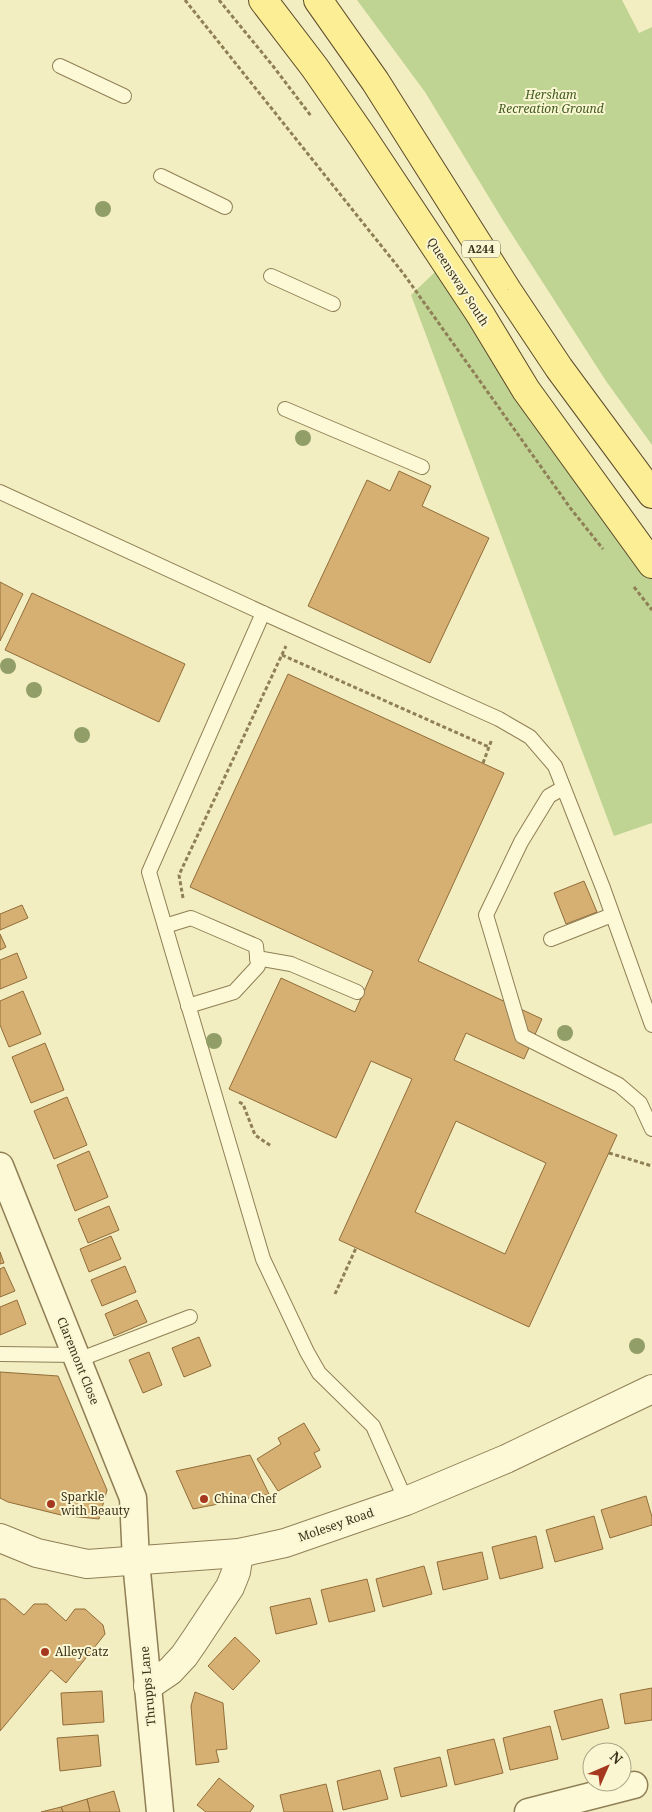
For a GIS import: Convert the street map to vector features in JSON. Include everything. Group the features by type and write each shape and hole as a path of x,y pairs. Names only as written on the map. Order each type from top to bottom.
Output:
{"main road":[{"name":"Queensway South","path":"263,0 315,68 351,121 480,314 526,390 652,564"},
{"name":"A244","path":"318,0 376,81 507,290 554,360 652,494"}],"street":[{"name":"Claremont Close","path":"0,1166 133,1498 136,1560"},
{"name":"Molesey Road","path":"0,1538 37,1553 87,1564 239,1553 285,1543 406,1501 506,1459 652,1389"},
{"path":"148,1686 170,1670 184,1656 195,1640 230,1587 236,1572 239,1553"},
{"name":"Thrupps Lane","path":"136,1560 160,1812"},
{"path":"528,1812 634,1785"}],"lane":[{"path":"60,66 124,96"},
{"path":"161,176 225,207"},
{"path":"271,276 333,304"},
{"path":"285,409 422,467"},
{"path":"0,492 499,720 530,737 555,766 652,1025"},
{"path":"263,613 149,872 263,1259 307,1352 319,1373 373,1426 406,1501"},
{"path":"563,788 549,796 521,842 486,915 522,1036 619,1085 640,1103 652,1129"},
{"path":"550,939 612,915"},
{"path":"165,926 191,918 256,946 258,966 234,992 188,1006"},
{"path":"257,958 291,964 357,992"},
{"path":"0,1354 77,1358 190,1317"}],"path":[{"path":"185,0 403,273 565,501 608,555"},
{"path":"633,586 652,610"},
{"path":"187,919 179,875 295,628"},
{"path":"282,655 489,747"},
{"path":"236,1100 243,1104 255,1135 271,1146"},
{"path":"609,1153 652,1166"},
{"path":"335,1294 356,1248"}],"green space":[{"name":"Hersham Recreation Ground","path":"357,0 622,0 639,33 652,27 652,445 606,381 504,222 425,92"},
{"path":"435,272 652,577 652,823 614,836 411,295"}],"building":[{"path":"399,471 431,486 422,506 489,538 430,663 308,606 367,480 390,491"},
{"path":"0,582 23,594 0,641"},
{"path":"32,593 185,664 159,722 5,650"},
{"path":"288,674 504,773 418,961 542,1019 524,1059 466,1033 454,1060 617,1135 529,1327 339,1240 412,1079 371,1061 336,1138 229,1089 281,978 355,1012 373,971 190,887","holes":["456,1121 546,1163 505,1254 415,1212"]},
{"path":"584,881 597,912 566,924 554,893"},
{"path":"22,905 28,918 0,930 0,914"},
{"path":"0,934 6,947 0,950"},
{"path":"17,953 27,978 0,989 0,960"},
{"path":"23,991 41,1034 9,1047 0,1025 0,1001"},
{"path":"45,1043 64,1090 31,1103 12,1057"},
{"path":"67,1097 87,1145 54,1159 34,1111"},
{"path":"89,1151 108,1197 75,1211 57,1165"},
{"path":"109,1206 119,1230 88,1243 78,1219"},
{"path":"111,1236 121,1259 89,1272 80,1249"},
{"path":"0,1252 4,1263 0,1264"},
{"path":"125,1266 136,1292 102,1306 91,1280"},
{"path":"4,1267 15,1291 0,1297 0,1269"},
{"path":"17,1300 26,1324 0,1335 0,1307"},
{"path":"137,1300 147,1322 114,1336 105,1314"},
{"path":"199,1337 211,1366 184,1377 172,1348"},
{"path":"149,1352 162,1385 143,1393 129,1360"},
{"path":"0,1372 58,1376 107,1490 99,1519 61,1515 8,1502 0,1498"},
{"path":"304,1423 320,1450 314,1453 321,1467 278,1491 257,1459 281,1444 278,1438"},
{"path":"250,1455 269,1494 193,1509 176,1471"},
{"path":"646,1496 652,1517 652,1525 610,1538 601,1510"},
{"path":"594,1516 603,1549 555,1562 546,1530"},
{"path":"536,1536 543,1568 500,1579 492,1547"},
{"path":"482,1552 488,1579 443,1590 437,1562"},
{"path":"424,1566 432,1594 383,1607 376,1579"},
{"path":"367,1579 375,1611 329,1622 321,1590"},
{"path":"310,1598 317,1624 276,1634 270,1607"},
{"name":"AlleyCatz","path":"0,1599 5,1599 24,1615 34,1604 47,1604 66,1621 75,1609 85,1609 103,1625 105,1634 66,1683 51,1670 0,1731"},
{"path":"235,1637 260,1661 233,1690 208,1666"},
{"path":"652,1688 652,1720 625,1724 620,1694"},
{"path":"102,1691 104,1722 63,1725 61,1693"},
{"path":"195,1692 223,1703 227,1749 216,1750 219,1762 196,1765 191,1706"},
{"path":"602,1699 609,1728 562,1740 554,1711"},
{"path":"550,1726 558,1759 510,1770 503,1738"},
{"path":"98,1735 101,1766 60,1771 57,1738"},
{"path":"494,1739 503,1773 455,1785 447,1750"},
{"path":"440,1757 447,1786 401,1797 394,1768"},
{"path":"380,1770 388,1799 343,1810 337,1781"},
{"path":"219,1778 254,1806 250,1812 206,1812 197,1805"},
{"path":"326,1784 333,1812 284,1812 280,1795"},
{"path":"114,1791 120,1812 90,1812 87,1799"},
{"path":"87,1799 90,1812 63,1812 61,1807"},
{"path":"61,1807 63,1812 41,1812"}],"place":[{"name":"China Chef","path":"204,1499"},
{"name":"Sparkle with Beauty","path":"51,1504"},
{"name":"AlleyCatz","path":"45,1652"}]}
